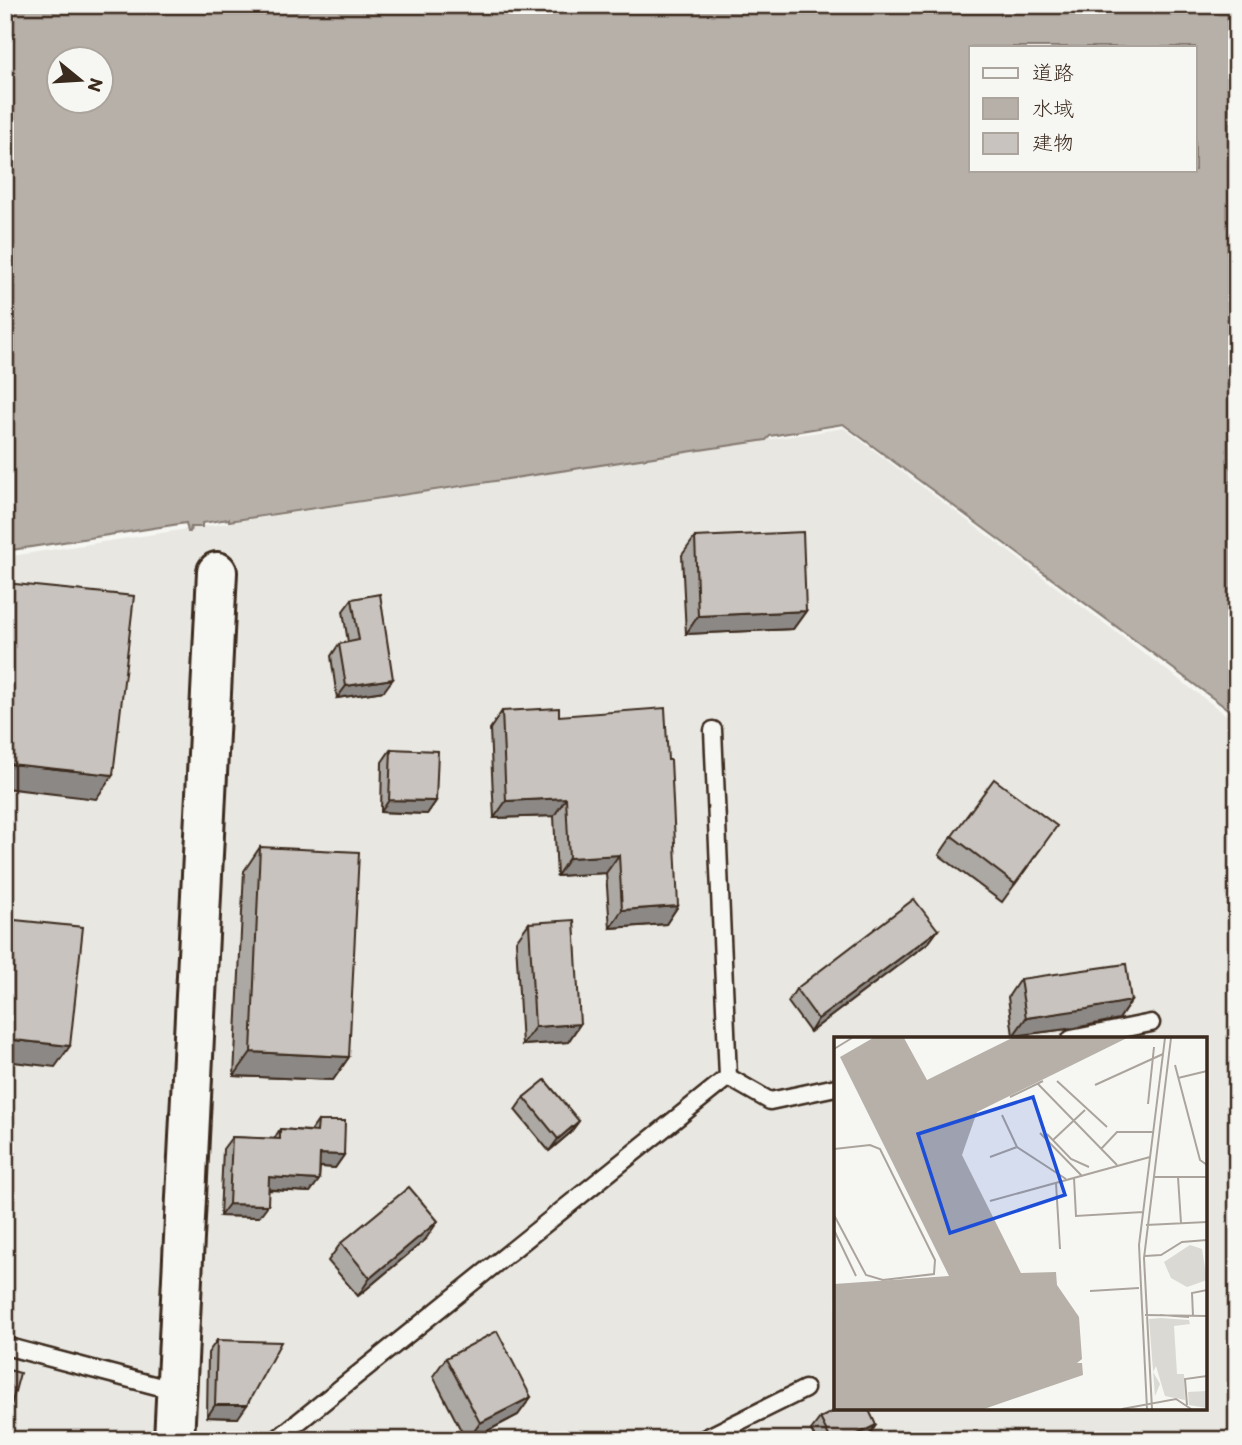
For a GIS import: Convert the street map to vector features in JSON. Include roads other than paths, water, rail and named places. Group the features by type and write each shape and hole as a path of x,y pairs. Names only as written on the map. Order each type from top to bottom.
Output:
{"street":[{"path":"174,1440 218,572"}],"lane":[{"path":"713,730 728,1077"},
{"path":"1081,1037 1151,1023"},
{"path":"728,1077 770,1101 834,1087"},
{"path":"276,1440 728,1077"},
{"path":"5,1346 176,1391"},
{"path":"702,1440 805,1389"}],"water":[{"path":"5,5 1237,5 1237,716 843,424 770,436 766,440 202,523 202,527 191,527 188,532 186,523 5,551"}]}
